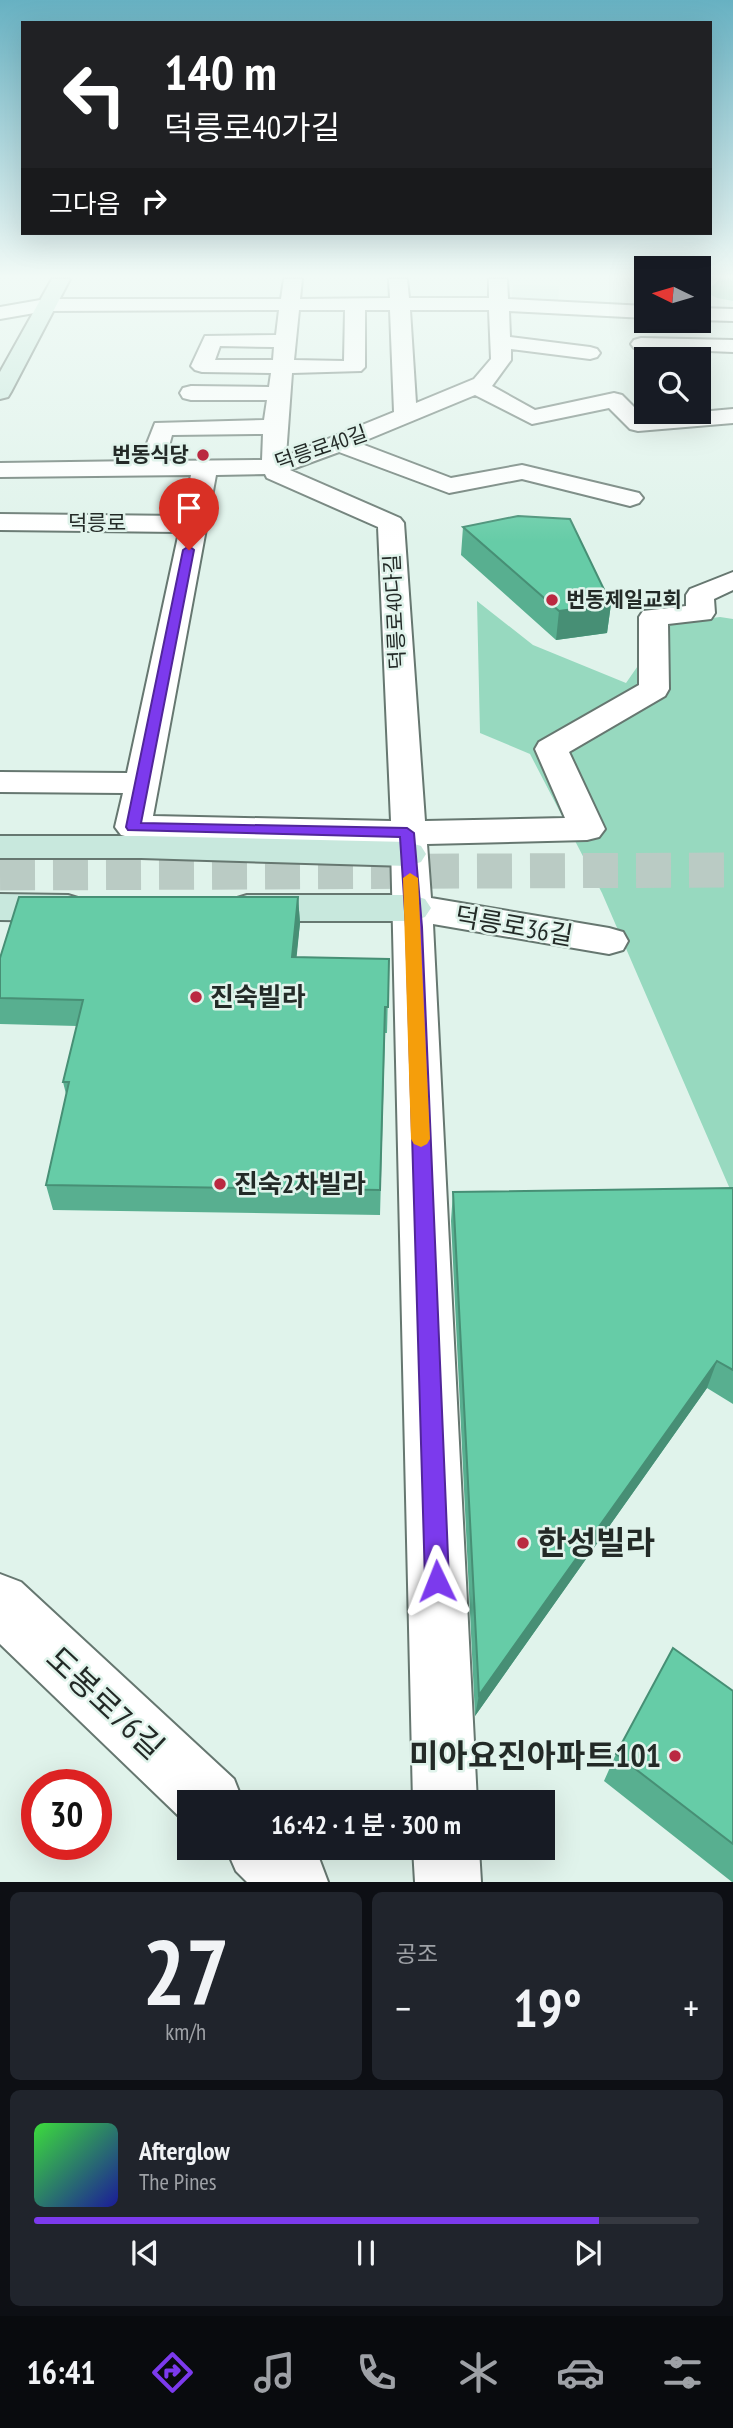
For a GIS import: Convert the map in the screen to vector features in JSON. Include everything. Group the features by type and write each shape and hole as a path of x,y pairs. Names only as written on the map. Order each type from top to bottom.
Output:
{"street":[{"path":"0,392 13,367"},
{"path":"268,367 354,367"},
{"path":"274,467 275,427 282,367"},
{"path":"403,367 406,417"},
{"name":"덕릉로40길","path":"0,470 274,467 340,444 477,387 495,367"},
{"path":"477,387 532,417 614,400 634,420"},
{"path":"191,393 279,394"},
{"path":"711,416 733,416"},
{"path":"150,469 163,428 275,427"},
{"path":"340,444 449,486 522,472 630,498"},
{"name":"덕릉로40다길","path":"274,467 276,473 391,523 408,843"},
{"path":"205,468 133,827 408,843"},
{"name":"덕릉로","path":"0,522 194,524"},
{"path":"0,847 408,843 587,829 551,749 654,689 653,617 701,613 700,596 733,580"},
{"path":"0,782 141,783"},
{"path":"408,843 445,1790"},
{"path":"0,908 96,908"},
{"name":"덕릉로36길","path":"220,908 412,908 609,941"},
{"name":"도봉로76길","path":"0,1603 198,1790"},
{"path":"272,1860 295,1882"},
{"path":"446,1860 447,1882"}],"green space":[{"path":"477,601 533,645 626,683 667,624 720,617 733,619 733,1196 602,893 530,754 480,733"}],"building":[{"path":"518,516 570,519 611,604 559,611 463,527"},
{"path":"19,897 298,897 292,957 389,959 388,1007 385,1007 380,1190 46,1185 69,1082 63,1082 83,1000 0,998 0,958"},
{"name":"한성빌라","path":"733,1188 733,1370 717,1361 479,1695 453,1192"},
{"name":"미아요진아파트101","path":"673,1648 733,1691 733,1844 616,1754"}],"tunnel":[{"path":"0,873 733,870"}],"slow traffic":[{"path":"410,878 421,1139"}],"place":[{"name":"번동식당","path":"203,455"},
{"name":"번동제일교회","path":"552,600"},
{"name":"진숙빌라","path":"196,997"},
{"name":"진숙2차빌라","path":"220,1184"},
{"name":"한성빌라","path":"523,1543"},
{"name":"미아요진아파트101","path":"675,1756"}],"route":[{"path":"189,550 133,827 407,833 414,927 437,1581"}]}
